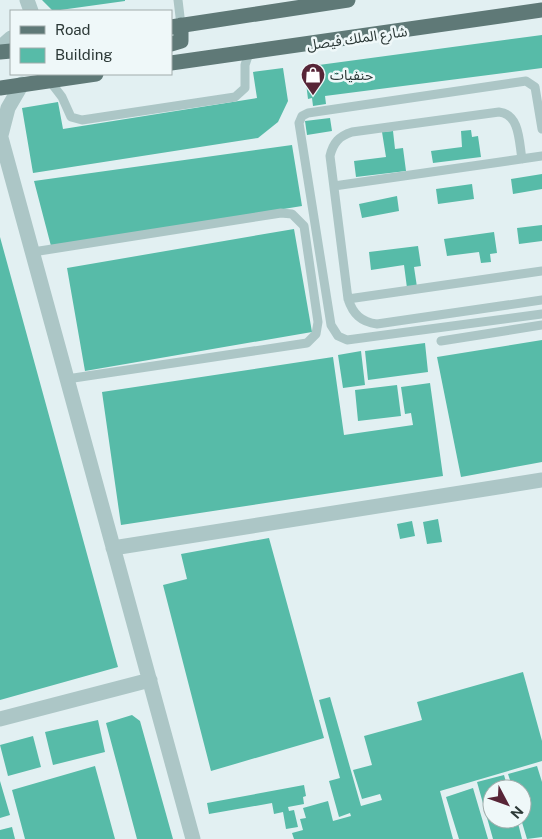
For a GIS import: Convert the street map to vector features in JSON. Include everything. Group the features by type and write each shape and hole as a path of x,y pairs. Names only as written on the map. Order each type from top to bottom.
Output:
{"main road":[{"path":"172,44 181,41 176,26 319,2 348,0"},
{"name":"شارع الملك فيصل","path":"172,63 542,10"},
{"path":"0,88 88,75"}],"street":[{"path":"0,48 10,39"},
{"path":"22,84 8,108 0,135 193,839"},
{"path":"114,548 542,480"},
{"path":"0,719 150,680"}],"lane":[{"path":"176,26 178,0"},
{"path":"49,80 62,97 71,117 82,120 235,97 245,88 245,65 249,52"},
{"path":"542,130 535,86 526,81 308,113 302,116 299,123 331,325 338,336 347,340 542,314"},
{"path":"522,159 515,122 504,113 352,132 339,137 330,156 348,299 355,314 368,322 376,324 542,300"},
{"path":"334,186 542,156"},
{"path":"32,252 281,213 292,214 304,226 318,322 318,328 312,340 300,345 67,379"},
{"path":"348,299 542,271"},
{"path":"441,341 542,326"}],"building":[{"path":"42,0 125,0 60,10 52,10"},
{"path":"542,35 542,68 325,96 326,104 313,106 312,98 308,99 304,67"},
{"path":"283,68 288,101 278,122 258,138 33,173 22,108 58,102 63,129 257,98 253,72"},
{"path":"330,118 332,131 307,135 305,121"},
{"path":"471,130 472,137 478,136 481,157 433,163 431,151 462,147 461,131"},
{"path":"393,131 395,149 403,148 406,171 356,177 354,161 386,157 382,132"},
{"path":"292,145 302,206 51,246 34,181"},
{"path":"542,174 542,189 513,194 511,179"},
{"path":"472,184 474,199 438,204 436,189"},
{"path":"397,196 399,211 362,218 359,204"},
{"path":"542,225 542,241 519,244 517,228"},
{"path":"294,229 312,332 85,371 67,268"},
{"path":"494,232 497,253 490,254 491,262 481,263 479,252 447,256 444,239"},
{"path":"0,237 118,667 0,700"},
{"path":"418,246 421,266 414,267 417,287 407,288 404,265 371,270 369,252"},
{"path":"542,340 542,462 461,477 437,357"},
{"path":"425,343 428,372 368,380 365,351"},
{"path":"361,351 365,385 343,388 338,355"},
{"path":"333,357 344,435 413,425 411,413 405,414 401,387 430,383 443,476 121,525 102,392"},
{"path":"397,385 401,416 358,421 355,390"},
{"path":"438,519 442,542 427,544 423,522"},
{"path":"412,521 415,536 400,539 397,524"},
{"path":"269,538 324,738 211,771 163,585 187,579 181,554"},
{"path":"523,672 542,741 542,761 440,791 453,839 294,839 292,833 303,830 300,819 306,818 303,808 328,801 333,821 351,816 350,813 339,817 329,781 340,778 319,700 330,697 361,806 382,800 380,794 362,799 353,770 372,765 364,736 422,720 417,702"},
{"path":"132,715 140,721 173,839 137,839 106,723"},
{"path":"98,720 105,752 53,765 45,732"},
{"path":"33,736 41,767 8,776 0,745"},
{"path":"95,766 115,839 25,839 12,790"},
{"path":"537,766 542,782 542,837 527,839 524,829 532,829 532,779 510,779 508,774"},
{"path":"504,775 505,779 489,779"},
{"path":"0,781 10,815 0,818"},
{"path":"482,781 482,800 477,782"},
{"path":"304,785 306,796 303,797 304,804 288,807 289,811 294,810 298,827 286,829 283,812 274,814 272,803 209,814 207,803"},
{"path":"473,788 482,819 482,829 485,829 488,839 459,839 446,797"},
{"path":"12,827 15,839 0,839 0,830"},
{"path":"490,829 520,829 522,839 493,839"}],"place":[{"name":"حنفيات","path":"313,96"}]}
